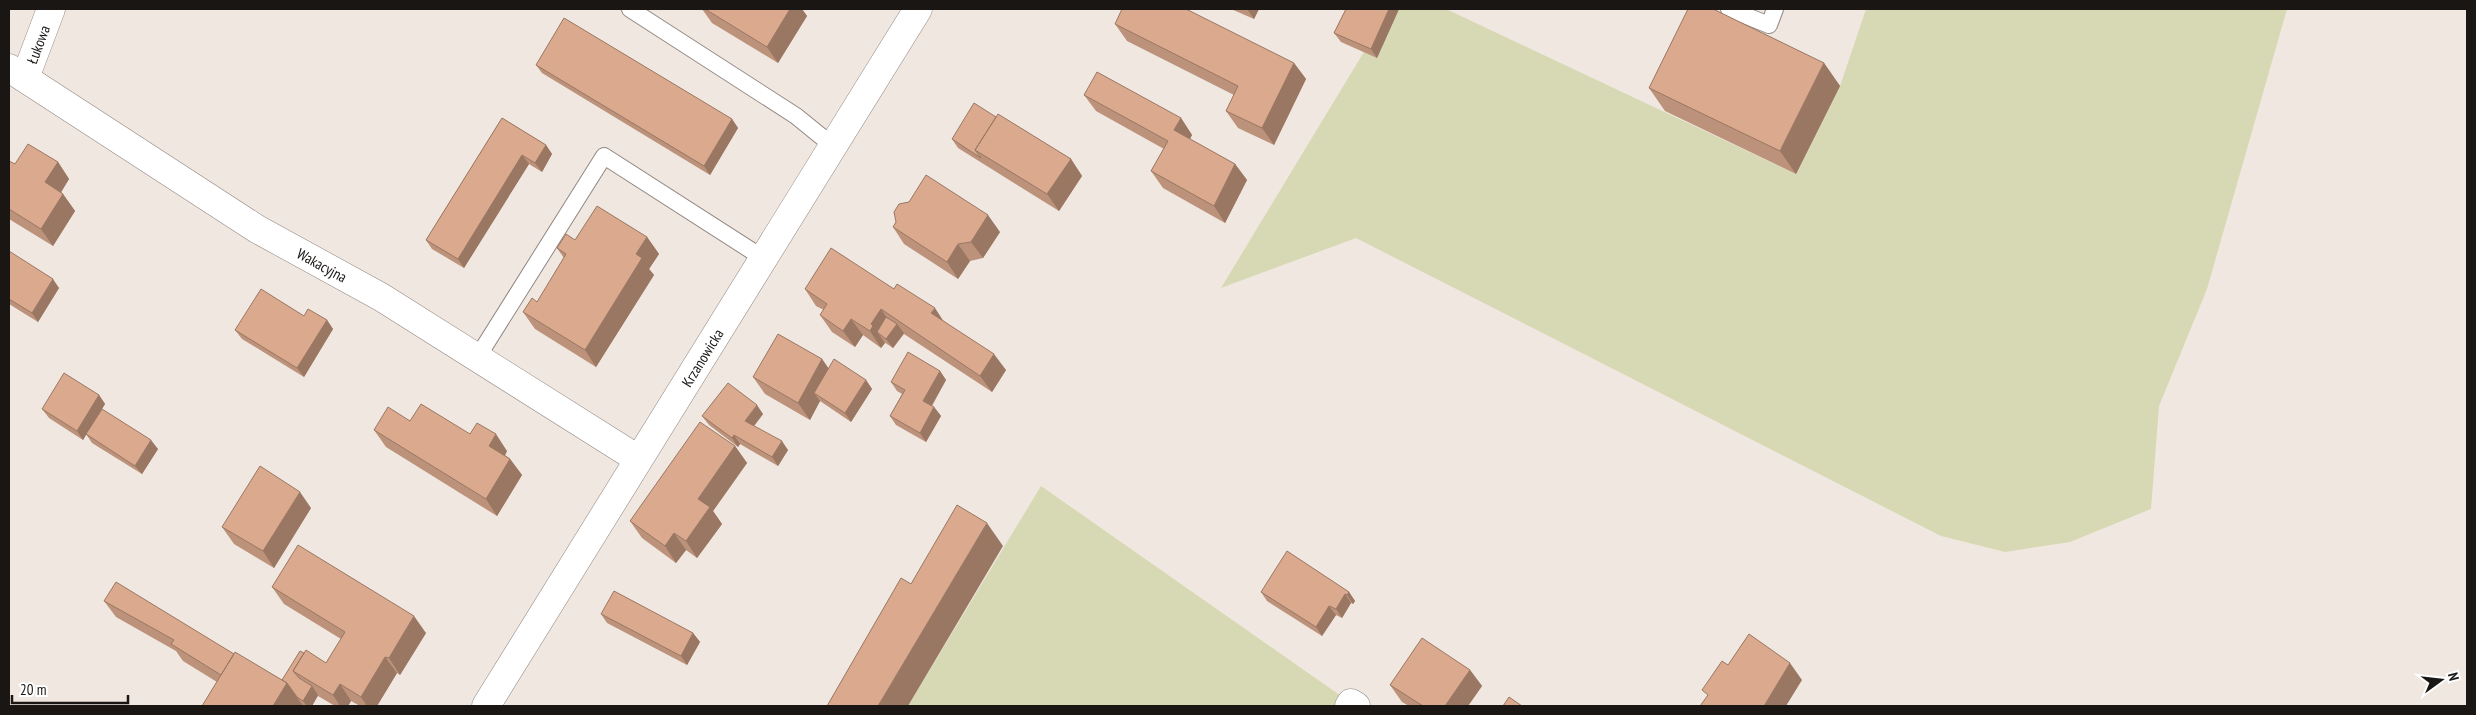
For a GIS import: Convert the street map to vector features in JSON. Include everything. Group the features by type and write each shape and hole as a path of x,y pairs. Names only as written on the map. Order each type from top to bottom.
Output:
{"street":[{"name":"Łukowa","path":"17,73 51,9"},
{"name":"Krzanowicka","path":"486,706 918,9"},
{"name":"Wakacyjna","path":"17,73 256,229 381,297 638,459"}],"lane":[{"path":"630,9 796,116 833,146"},
{"path":"1729,9 1768,25 1775,9"},
{"path":"477,358 604,156 763,258"}],"green space":[{"path":"1390,9 1446,9 1796,174 1840,86 1866,9 2287,9 2207,289 2159,406 2151,509 2070,542 2005,552 1941,536 1356,238 1221,288"},
{"path":"1041,486 1351,703 1349,706 908,706"}],"building":[{"path":"705,9 790,9 767,47"},
{"path":"1122,9 1186,9 1294,63 1262,128 1226,111 1238,86 1115,24"},
{"path":"1346,9 1389,9 1371,49 1334,33"},
{"path":"1688,9 1713,9 1824,63 1780,151 1649,88"},
{"path":"564,18 732,119 704,166 536,65"},
{"path":"1097,72 1181,118 1174,130 1235,164 1214,206 1151,171 1168,141 1084,95"},
{"path":"974,103 996,117 975,150 981,158 952,139"},
{"path":"998,114 1071,159 1047,194 975,150"},
{"path":"502,118 546,145 535,163 522,155 458,259 426,240"},
{"path":"28,144 58,162 45,182 63,194 41,229 9,209 9,161 15,164"},
{"path":"926,175 988,215 971,242 958,244 947,262 893,227 896,222 894,212 899,204 909,202"},
{"path":"597,206 647,237 636,254 642,258 585,350 523,312 532,298 537,302 566,254 557,248 566,234 575,240"},
{"path":"831,248 894,289 897,284 935,308 931,313 994,354 980,376 881,309 871,324 873,326 870,331 851,319 843,331 820,315 827,304 805,289"},
{"path":"9,251 53,279 32,313 9,299"},
{"path":"261,289 304,316 308,309 327,320 297,368 235,330"},
{"path":"886,317 897,324 886,339 877,332"},
{"path":"778,334 822,359 798,403 753,377"},
{"path":"908,352 940,371 923,401 934,407 920,433 890,416 905,390 891,382"},
{"path":"834,359 866,380 845,413 814,393"},
{"path":"64,373 99,395 77,431 42,409"},
{"path":"728,383 757,405 745,421 782,441 772,457 734,435 732,438 702,416"},
{"path":"421,404 470,434 477,423 496,434 489,446 510,459 486,499 374,430 388,407 410,421"},
{"path":"102,409 151,440 135,466 86,434"},
{"path":"700,422 735,446 698,499 710,507 686,541 674,533 665,546 630,521"},
{"path":"260,466 300,492 263,551 222,527"},
{"path":"957,505 987,523 878,706 827,706 901,578 911,584"},
{"path":"298,545 414,616 389,658 385,657 361,697 340,684 333,695 293,671 306,650 326,663 345,632 272,587"},
{"path":"1287,551 1349,592 1347,595 1345,594 1336,609 1329,606 1316,627 1261,592"},
{"path":"116,582 234,654 221,675 171,644 174,640 104,601"},
{"path":"614,591 693,633 681,656 601,614"},
{"path":"1749,634 1790,663 1764,706 1700,706 1708,695 1702,690 1722,661 1728,665"},
{"path":"1422,638 1470,670 1445,706 1423,706 1390,685"},
{"path":"300,651 304,653 293,671 299,678 312,686 303,701 282,680"},
{"path":"235,652 287,683 273,706 202,706"},
{"path":"1509,697 1522,706 1503,706"}]}
